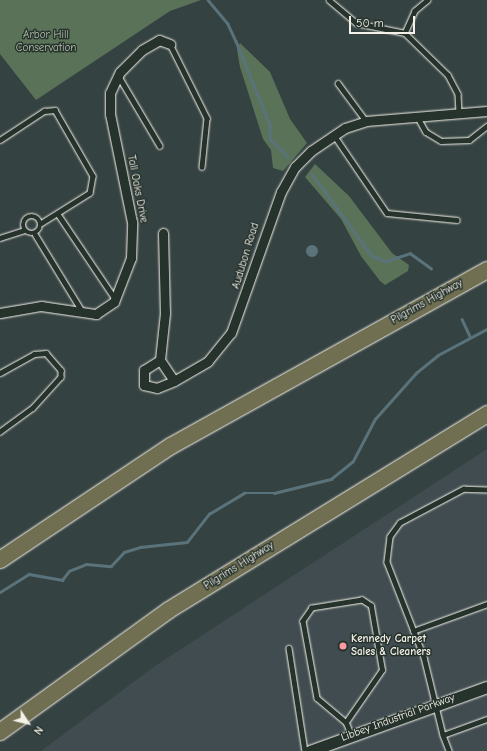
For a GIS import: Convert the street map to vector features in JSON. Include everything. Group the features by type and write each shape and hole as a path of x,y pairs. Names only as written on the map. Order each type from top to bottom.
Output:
{"highway":[{"name":"Pilgrims Highway","path":"0,560 171,446 487,270"},
{"name":"Pilgrims Highway","path":"0,732 174,606 487,414"}],"street":[{"name":"Tall Oaks Drive","path":"0,313 41,306 83,313 101,313 116,300 126,278 132,240 130,205 110,114 110,92 118,75 142,50 159,40 170,44"},
{"name":"Audubon Road","path":"160,360 144,370 144,385 157,388 200,367 227,340 244,303 283,186 298,163 334,135 366,121 459,112 487,111"},
{"path":"163,233 165,313 160,360 174,381"},
{"name":"Libbey Industrial Parkway","path":"310,751 351,734 487,687"}],"lane":[{"path":"330,0 356,23 405,33 448,75 458,94 459,112"},
{"path":"405,33 415,11 428,0"},
{"path":"170,44 207,118 202,167"},
{"path":"118,75 160,146"},
{"path":"338,83 366,121"},
{"path":"0,140 44,111 51,109 60,115 94,181 90,193 42,223 35,234"},
{"path":"417,116 426,132 441,141 469,140 487,126"},
{"path":"334,135 387,213 457,220"},
{"path":"58,214 116,300"},
{"path":"24,230 22,225 29,216 36,216 42,223"},
{"path":"0,238 24,230 35,234 83,313"},
{"path":"0,373 34,354 46,353 61,370 61,376 33,408 0,432"},
{"path":"449,751 443,735 438,703 413,630 387,562 390,537 400,523 464,489 481,486 487,490"},
{"path":"346,722 382,670 370,606 362,600 312,608 303,621 317,698 346,722 351,734"},
{"path":"413,630 487,604"},
{"path":"289,648 305,751"},
{"path":"443,735 487,720"}],"shaded area":[{"path":"487,449 487,751 41,751 155,666"}],"green space":[{"name":"Arbor Hill Conservation","path":"0,0 201,0 170,11 36,100 0,54"},
{"path":"240,43 270,72 290,119 307,143 283,171 273,168 271,150 263,139 240,67 237,50"},
{"path":"315,164 349,196 392,253 409,265 408,271 385,285 380,281 361,256 341,219 305,177"}],"water":[{"path":"314,245 317,246 317,256 310,257 307,256 306,249 307,246"}],"waterway":[{"path":"208,0 228,24 236,41 270,125 270,139 288,157"},
{"path":"312,174 372,256 386,261 410,253 431,268"},
{"path":"462,319 470,336"},
{"path":"0,592 29,574 62,580 69,571 86,564 111,566 124,552 140,547 187,542 209,514 244,493 274,493 331,479 353,461 375,419 416,373 438,355 487,329"}],"place":[{"name":"Kennedy Carpet Sales & Cleaners","path":"343,646"}]}
